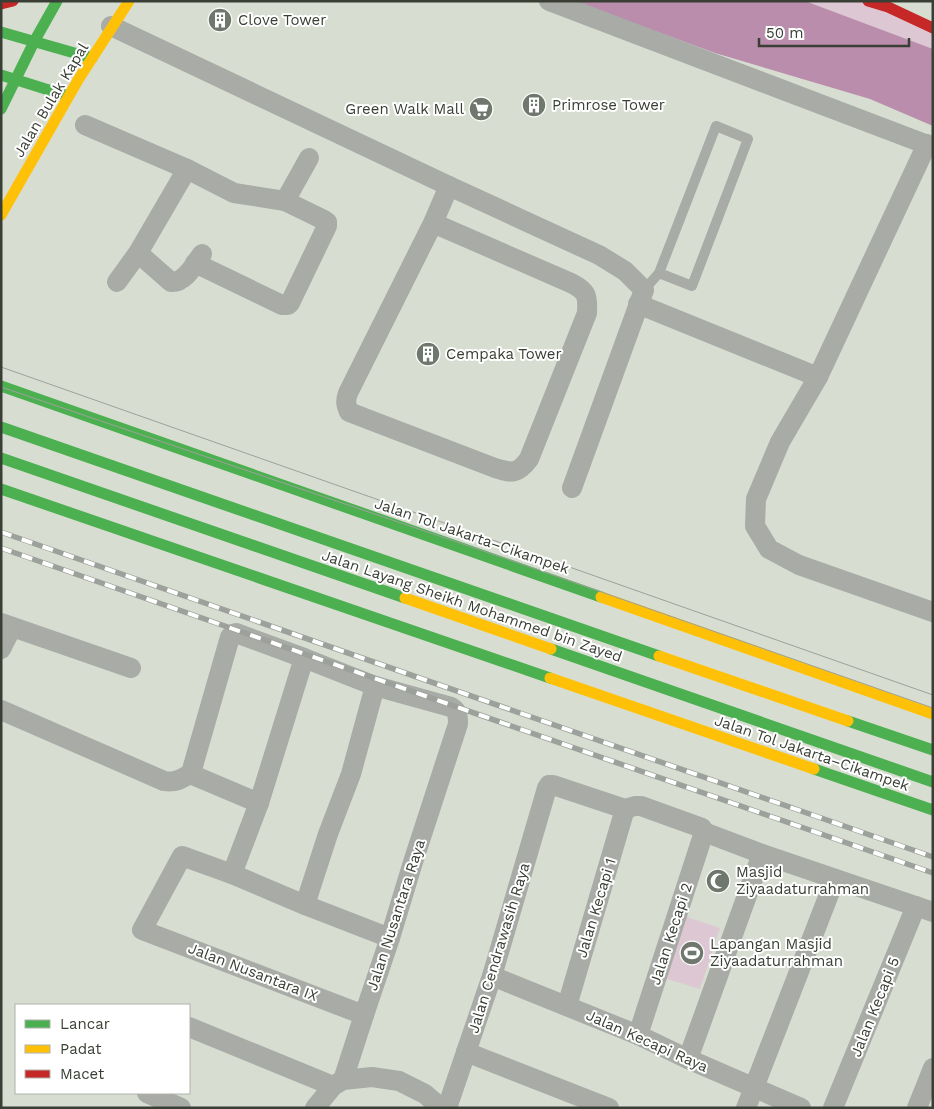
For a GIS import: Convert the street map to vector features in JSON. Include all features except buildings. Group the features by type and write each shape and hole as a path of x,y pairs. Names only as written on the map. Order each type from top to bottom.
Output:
{"main road":[{"path":"1,4 13,1"},
{"path":"1,109 35,40 57,1"},
{"name":"Jalan Bulak Kapal","path":"1,215 68,96 111,26 129,1"},
{"path":"868,1 886,4 931,23"},
{"path":"1,32 35,40 92,58"},
{"path":"1,75 68,96"},
{"name":"Jalan Tol Jakarta–Cikampek","path":"1,386 933,714"},
{"name":"Jalan Layang Sheikh Mohammed bin Zayed","path":"1,427 531,620 933,750"},
{"name":"Jalan Layang Sheikh Mohammed bin Zayed","path":"1,458 933,782"},
{"name":"Jalan Tol Jakarta–Cikampek","path":"1,489 933,810"}],"street":[{"path":"549,1 930,145 818,377 780,442 756,499 755,526 769,549 799,566 933,612"},
{"path":"111,26 599,255 625,271 641,297 818,377"},
{"path":"85,125 188,169 234,193 285,201 324,220 327,224 288,305 282,305 199,258 183,279 171,282 138,253"},
{"path":"285,201 309,158"},
{"path":"118,282 138,253 188,169"},
{"path":"433,223 582,288 588,300 587,313 529,459 523,467 511,473 349,412 346,403 348,393 433,223 449,186"},
{"path":"572,488 641,297"},
{"path":"1,649 6,625 131,668"},
{"path":"1,710 172,783 182,780 192,773 230,637 233,634 304,658 375,686 351,774 328,834 305,905"},
{"path":"304,658 259,803 232,874 390,938"},
{"name":"Jalan Nusantara Raya","path":"315,1108 338,1083 364,1015 458,724 458,712 451,707 375,686"},
{"path":"192,773 195,776 259,803"},
{"name":"Jalan Cendrawasih Raya","path":"447,1108 492,976 547,788 549,785 553,785 625,809"},
{"path":"625,809 641,806 702,828 704,832 762,854 924,909"},
{"name":"Jalan Kecapi 1","path":"567,1006 625,809"},
{"name":"Jalan Kecapi 2","path":"638,1035 704,832"},
{"path":"688,1059 762,854"},
{"name":"Jalan Nusantara IX","path":"232,874 182,856 142,930 364,1015"},
{"path":"746,1108 835,879"},
{"name":"Jalan Kecapi 5","path":"833,1108 924,909"},
{"name":"Jalan Kecapi Raya","path":"492,976 638,1035 801,1108"},
{"path":"190,1028 338,1083 372,1077 400,1081 425,1094 441,1108"},
{"path":"466,1052 609,1108"},
{"path":"917,1108 933,1068"},
{"path":"149,1094 181,1108"}],"lane":[{"path":"641,297 659,273 716,126 748,140 692,286 659,273"},
{"path":"523,640 531,620"}],"shaded area":[{"path":"573,1 805,1 933,49 933,126 870,99 715,53"},
{"path":"805,1 868,1 933,28 933,49"},
{"name":"Lapangan Masjid Ziyaadaturrahman","path":"684,916 720,928 700,989 664,978"}],"tram line":[{"path":"1,367 933,695"},
{"path":"1,387 507,559 933,708"}],"railway":[{"path":"1,532 933,857"},
{"path":"1,548 933,873"}],"traffic: fast":[{"path":"1,109 35,40 57,1"},
{"path":"1,32 92,58"},
{"path":"1,75 68,96"},
{"path":"1,386 601,597"},
{"path":"1,427 659,656"},
{"path":"1,458 405,598"},
{"path":"1,489 550,678"},
{"path":"551,649 933,782"},
{"path":"848,721 933,750"},
{"path":"814,769 933,810"}],"traffic: slow":[{"path":"1,215 78,80 129,1"},
{"path":"601,597 933,714"},
{"path":"405,598 551,649"},
{"path":"659,656 848,721"},
{"path":"550,678 814,769"}],"traffic: jam":[{"path":"1,4 13,1"},
{"path":"868,1 888,7 933,28"}],"place":[{"name":"Clove Tower","path":"220,20"},
{"name":"Primrose Tower","path":"534,105"},
{"name":"Green Walk Mall","path":"481,109"},
{"name":"Cempaka Tower","path":"428,354"},
{"name":"Masjid Ziyaadaturrahman","path":"718,881"},
{"name":"Lapangan Masjid Ziyaadaturrahman","path":"692,953"}]}
